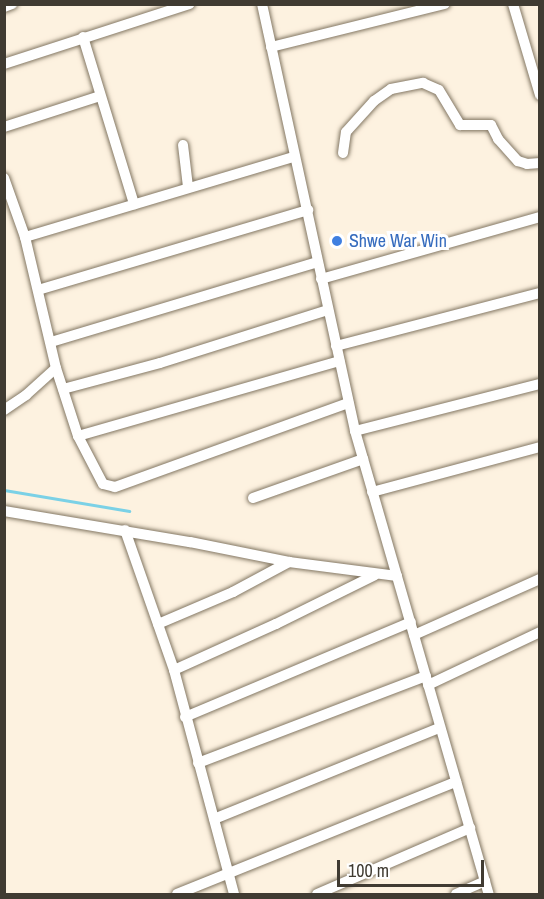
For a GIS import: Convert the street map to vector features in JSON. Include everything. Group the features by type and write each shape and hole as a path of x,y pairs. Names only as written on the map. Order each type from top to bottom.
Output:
{"street":[{"path":"4,7 12,4"},
{"path":"4,64 190,4"},
{"path":"262,4 355,432 489,894"},
{"path":"271,47 445,4"},
{"path":"513,4 540,95"},
{"path":"83,38 134,204"},
{"path":"342,153 346,132 374,101 401,86 423,83 439,90 460,125 490,125 498,139 518,160 527,164 540,163"},
{"path":"4,128 100,96"},
{"path":"183,146 188,187"},
{"path":"25,237 294,157"},
{"path":"4,178 25,237 56,368 78,436 103,484 115,487 348,403"},
{"path":"38,290 308,210"},
{"path":"321,279 540,217"},
{"path":"51,342 317,261"},
{"path":"336,346 540,293"},
{"path":"63,389 160,363 328,310"},
{"path":"78,436 339,361"},
{"path":"4,410 26,395 56,368"},
{"path":"355,432 540,384"},
{"path":"372,492 540,447"},
{"path":"253,498 363,459"},
{"path":"4,511 125,530 289,562 375,575 398,576"},
{"path":"125,530 174,669 184,717 234,894"},
{"path":"158,624 232,592 289,562"},
{"path":"174,669 276,624 375,575"},
{"path":"414,635 540,579"},
{"path":"184,717 411,622"},
{"path":"198,763 427,681 540,632"},
{"path":"214,819 439,728"},
{"path":"177,894 228,876 456,782"},
{"path":"317,894 470,828"},
{"path":"456,894 485,881"}],"waterway":[{"path":"4,490 129,511"}],"place":[{"name":"Shwe War Win","path":"337,241"}]}
